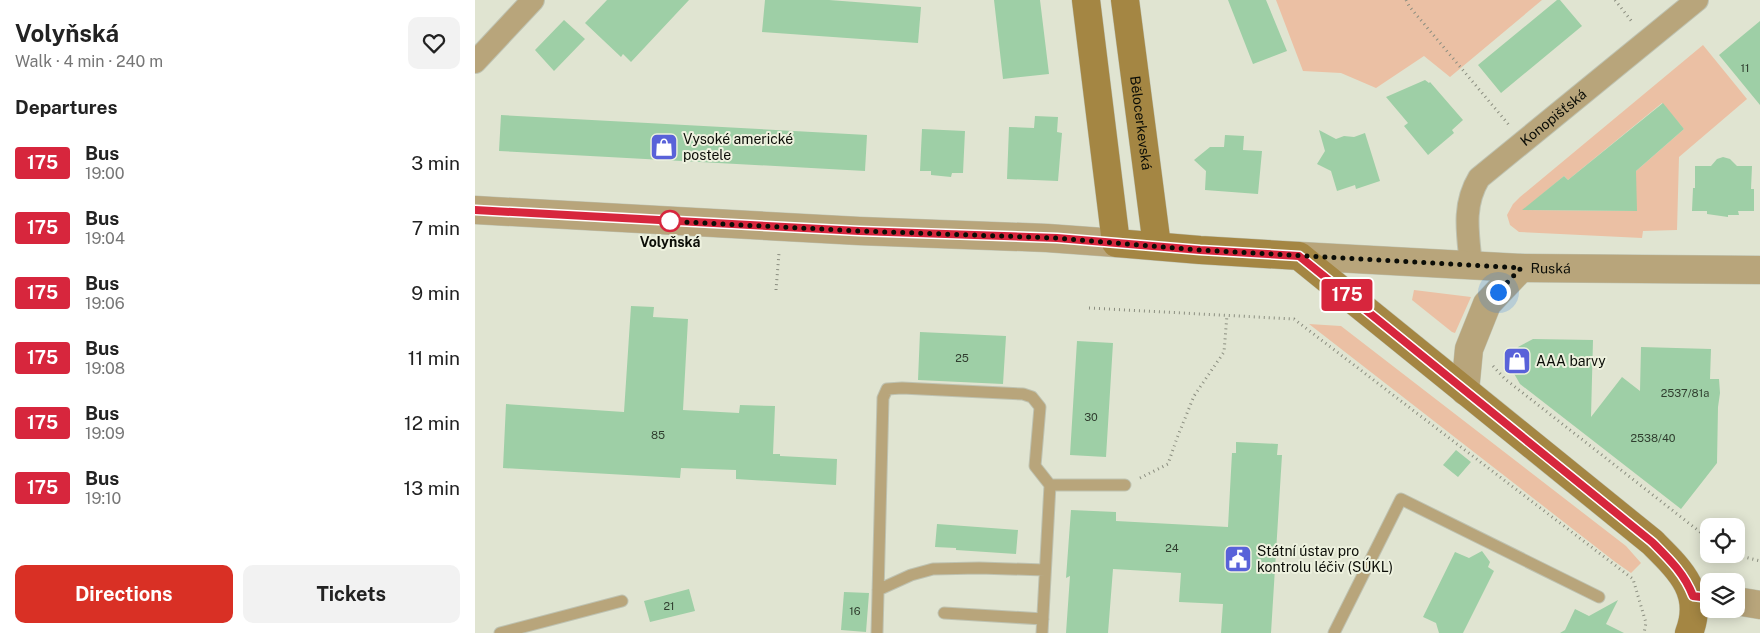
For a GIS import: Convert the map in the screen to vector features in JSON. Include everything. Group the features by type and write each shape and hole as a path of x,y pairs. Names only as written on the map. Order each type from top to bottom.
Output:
{"main road":[{"path":"1086,0 1117,243"},
{"name":"Bělocerkevská","path":"1125,0 1157,246"},
{"name":"Ruská","path":"1117,243 1299,256"},
{"path":"1299,256 1652,542 1681,572 1700,596"},
{"path":"1689,633 1693,623 1694,610 1700,599"}],"street":[{"path":"475,62 533,0"},
{"name":"Konopišťská","path":"1471,265 1467,206 1471,190 1479,178 1697,0"},
{"name":"Ruská","path":"475,210 1117,243"},
{"name":"Ruská","path":"1299,256 1521,268 1760,270"},
{"path":"1465,390 1469,348 1487,304 1521,268"},
{"path":"1745,602 1760,605"}],"lane":[{"path":"877,633 883,398 887,389 903,388 1023,394 1032,397 1040,407 1035,466 1049,485 1042,633"},
{"path":"1049,485 1125,485"},
{"path":"1334,633 1401,498 1599,597"},
{"path":"878,590 911,575 933,569 1045,570"},
{"path":"500,633 622,601"},
{"path":"944,613 1043,619"}],"path":[{"path":"1406,0 1409,6 1510,125"},
{"path":"1615,0 1633,23"},
{"path":"776,290 779,245"},
{"path":"1089,308 1294,319 1633,580 1646,623 1644,633"},
{"path":"1125,485 1169,464 1194,396 1223,352 1227,315"},
{"path":"1492,366 1505,379 1700,532"},
{"path":"1745,557 1760,561"}],"shaded area":[{"path":"1276,0 1542,0 1450,77 1424,56 1376,88 1341,73 1303,71"},
{"path":"1703,45 1747,99 1679,157 1677,230 1643,231 1642,238 1519,232 1510,225 1507,215 1513,204","holes":["1662,103 1684,129 1636,171 1636,211 1523,210 1564,176 1568,180"]},
{"path":"1414,290 1471,297 1455,333 1412,300"},
{"path":"1309,324 1341,326 1626,546 1641,563 1631,573 1614,561"}],"building":[{"path":"607,0 689,0 631,62 623,54 621,57 585,23"},
{"path":"765,0 829,0 921,7 918,43 762,32"},
{"path":"994,0 1040,0 1049,74 1003,79"},
{"path":"1228,0 1266,0 1287,51 1253,64"},
{"path":"1557,0 1560,0 1582,26 1501,93 1478,65"},
{"path":"564,20 585,39 554,71 535,50"},
{"path":"1760,21 1760,105 1719,55"},
{"path":"1425,80 1430,82 1463,120 1452,130 1454,133 1428,155 1404,126 1408,123 1386,97"},
{"path":"1663,103 1684,129 1636,171 1637,211 1522,210 1564,176 1568,180"},
{"path":"501,115 867,135 865,171 499,151"},
{"path":"1035,116 1058,117 1057,132 1062,133 1058,181 1007,179 1009,127 1034,128"},
{"path":"922,129 965,131 963,173 952,173 951,177 931,175 931,171 920,171"},
{"path":"1319,130 1336,139 1344,136 1354,137 1365,133 1380,181 1356,189 1355,185 1337,191 1331,171 1317,164 1325,151"},
{"path":"1225,135 1244,136 1243,150 1262,151 1258,194 1205,190 1206,171 1194,160 1210,147 1224,147"},
{"path":"1723,157 1730,159 1737,166 1752,166 1751,189 1754,189 1754,211 1738,211 1739,215 1728,215 1728,217 1707,214 1707,211 1692,211 1695,166 1711,166 1717,159"},
{"path":"631,306 654,307 653,317 688,319 683,410 739,413 740,405 775,406 773,454 837,459 836,485 736,479 736,470 681,468 680,478 503,468 506,404 624,412"},
{"path":"920,332 1006,336 1003,384 918,380"},
{"path":"1533,339 1593,340 1591,417 1622,377 1640,391 1641,347 1711,349 1710,379 1719,379 1720,393 1717,463 1681,509 1520,384 1512,370 1512,357 1518,347"},
{"path":"1077,341 1113,343 1106,457 1070,455"},
{"path":"1236,442 1278,444 1277,455 1282,455 1271,633 1221,633 1223,604 1179,602 1181,573 1113,569 1108,633 1066,633 1070,576 1066,578 1071,510 1116,512 1116,521 1228,527 1232,453 1236,453"},
{"path":"1456,450 1471,462 1458,477 1443,465"},
{"path":"937,524 1018,530 1016,554 935,547"},
{"path":"1482,551 1490,562 1488,567 1494,571 1463,633 1439,633 1436,623 1423,617 1455,552 1469,558"},
{"path":"689,589 695,611 650,622 644,601"},
{"path":"844,592 869,593 866,632 841,630"},
{"path":"1618,600 1606,624 1624,633 1560,633 1565,630 1575,609 1589,616"}],"bus line":[{"name":"175","path":"475,210 859,231 1057,238 1299,256 1652,542 1681,572 1693,596 1700,597"}],"place":[{"name":"Vysoké americké postele","path":"664,147"},
{"name":"Volyňská","path":"670,221"},
{"name":"AAA barvy","path":"1517,361"},
{"name":"Státní ústav pro kontrolu léčiv (SÚKL)","path":"1238,559"}],"route":[{"path":"670,221 665,221 859,231 1057,238 1200,250 1521,268 1498,292"}]}
